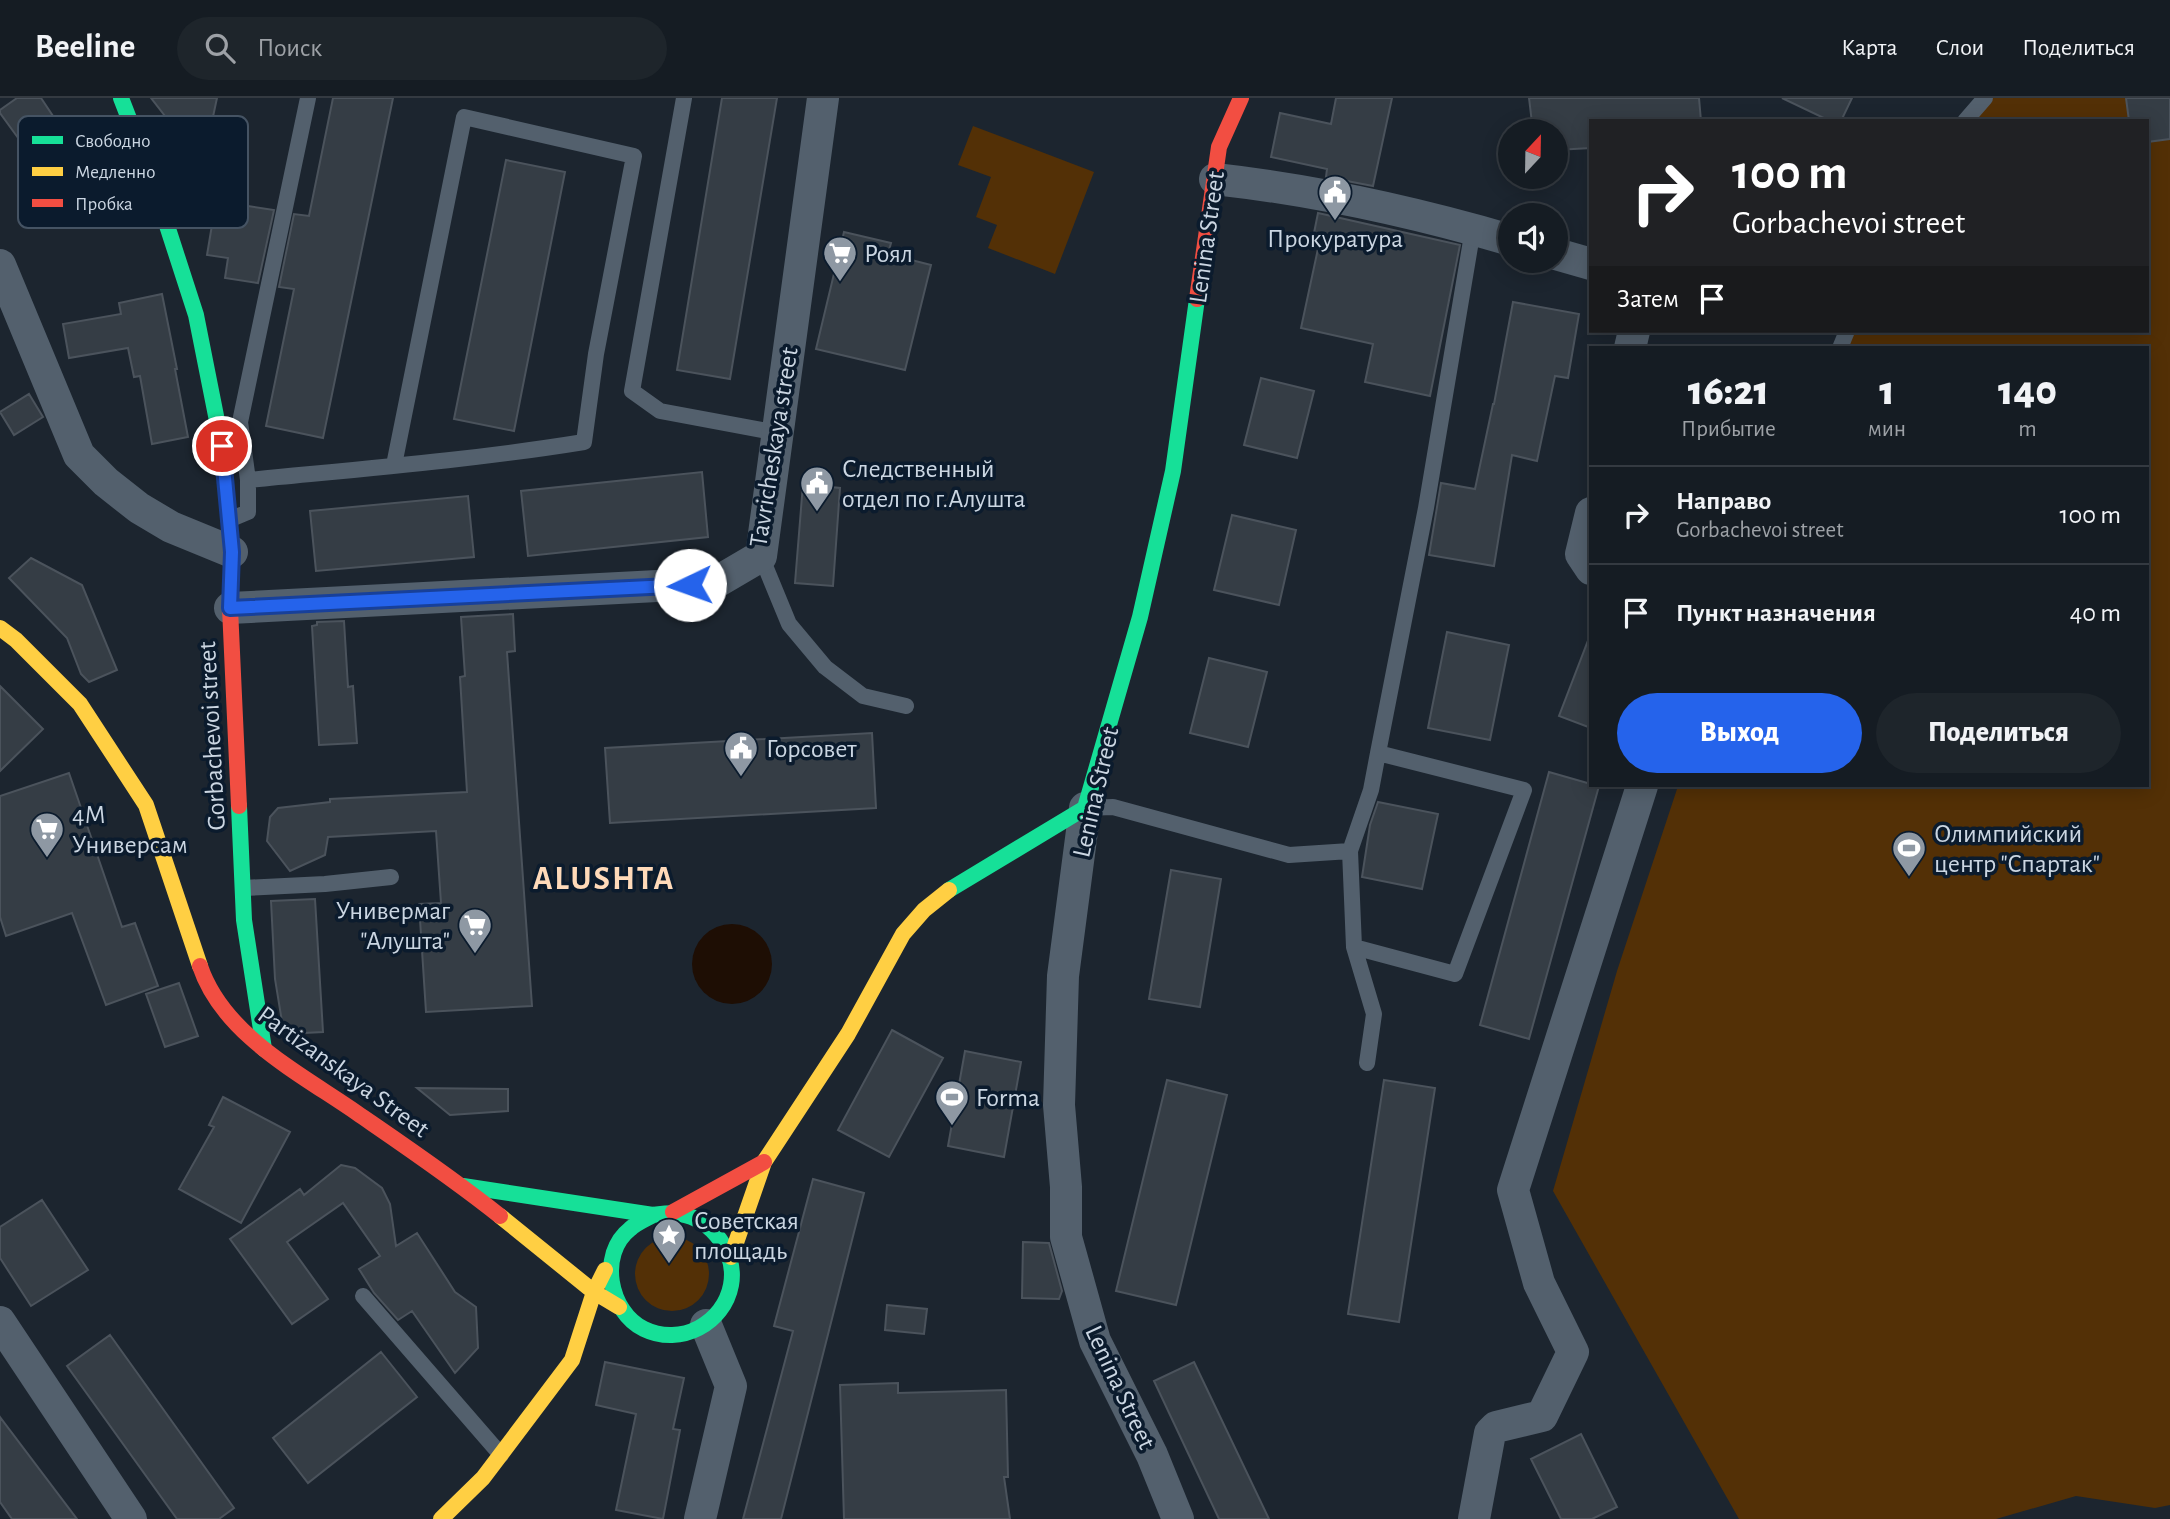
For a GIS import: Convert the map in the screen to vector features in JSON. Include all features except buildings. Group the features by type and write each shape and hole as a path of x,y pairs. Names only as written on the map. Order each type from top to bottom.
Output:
{"main road":[{"name":"Gorbachevoi street","path":"121,98 128,116"},
{"name":"Lenina Street","path":"1085,808 1140,617 1173,471 1219,147 1241,98"},
{"name":"Gorbachevoi street","path":"168,228 196,315 222,446 232,552 230,608 244,920 264,1049"},
{"name":"Partizanskaya Street","path":"0,628 80,704 146,805 206,984 233,1020 264,1049 463,1186"},
{"path":"730,1257 764,1162 848,1034 903,934 924,911 953,887 1085,808"},
{"path":"441,1519 483,1478 572,1360 594,1292 628,1230 644,1218 673,1212 764,1162"},
{"path":"463,1186 653,1215"},
{"path":"463,1186 594,1292 619,1307"},
{"path":"613,1255 610,1282 619,1307 630,1326 671,1336 695,1331 706,1325 724,1306 729,1295 733,1283 730,1257 719,1234 698,1219 673,1212"},
{"path":"572,1360 593,1346"}],"street":[{"name":"Tavricheskaya street","path":"230,608 715,583 761,556 823,98"},
{"path":"1215,179 1317,194 1498,236"},
{"path":"1568,257 1589,263"},
{"path":"0,265 79,455 106,482 139,508 171,527 232,552"},
{"path":"1589,521 1581,554 1589,566"},
{"path":"1474,1519 1490,1433 1496,1427 1542,1416 1573,1352 1539,1283 1513,1190 1642,787"},
{"name":"Lenina Street","path":"1085,808 1063,976 1059,1105 1066,1187 1066,1237 1095,1341 1152,1455 1178,1519"},
{"path":"0,1322 131,1519"},
{"path":"699,1519 732,1386 706,1325"}],"lane":[{"path":"229,520 248,512 248,480 240,422 308,98"},
{"path":"684,98 632,391 660,411 778,433"},
{"path":"1967,119 1985,98"},
{"path":"248,480 517,453 584,442 596,354 634,156 464,117 394,465"},
{"path":"1367,1063 1374,1014 1354,947 1350,851 1371,790 1426,509 1473,229"},
{"path":"761,556 789,624 825,667 863,696 906,706"},
{"path":"1354,947 1455,974 1524,790 1378,753"},
{"path":"1085,808 1113,807 1289,855 1350,851"},
{"path":"243,888 391,877"},
{"path":"363,1296 501,1455"}],"shaded area":[{"name":"Олимпийский центр \"Спартак\"","path":"1977,98 2170,98 2170,1505 2155,1508 2076,1496 1996,1519 1739,1519 1553,1191 1617,971 1678,787 2149,787 2149,346 1841,346 1846,333 2149,333 2149,119 1961,119"},
{"path":"973,126 1094,172 1055,274 988,248 997,225 976,217 991,177 958,165"},
{"path":"732,924 747,927 760,936 769,949 772,964 769,979 760,992 747,1001 732,1004 717,1001 704,992 695,979 692,964 695,949 704,936 717,927"},
{"path":"672,1237 686,1240 698,1248 706,1260 709,1274 706,1288 698,1300 686,1308 672,1311 658,1308 646,1300 638,1288 635,1274 638,1260 646,1248 658,1240"}],"traffic: fast":[{"path":"121,98 128,116"},
{"path":"168,228 196,315 222,446 232,555"},
{"path":"949,890 1085,808 1140,617 1173,471 1197,299"},
{"path":"239,806 244,920 264,1049"},
{"path":"463,1186 653,1215 677,1213 702,1223 712,1230 726,1250 732,1273 731,1285 720,1310 699,1328 686,1333 658,1334 632,1321 623,1310 612,1282 611,1267 620,1240 630,1229 653,1215"}],"traffic: slow":[{"path":"0,628 16,640 80,704 146,805 200,966"},
{"path":"731,1257 764,1162 848,1034 903,934 924,910 949,890"},
{"path":"500,1216 594,1292 619,1307"},
{"path":"441,1519 483,1478 572,1360 594,1292 605,1270"}],"traffic: jam":[{"path":"1197,299 1219,147 1241,98"},
{"path":"232,555 230,608 239,806"},
{"path":"200,966 211,991 226,1013 266,1051 429,1163 500,1216"},
{"path":"673,1212 764,1162"}],"place":[{"name":"Прокуратура","path":"1335,222"},
{"name":"Роял","path":"840,283"},
{"name":"Следственный отдел по г.Алушта","path":"817,513"},
{"name":"Горсовет","path":"741,778"},
{"name":"4М Универсам","path":"47,859"},
{"name":"Олимпийский центр \"Спартак\"","path":"1909,878"},
{"name":"Универмаг \"Алушта\"","path":"475,955"},
{"name":"Forma","path":"952,1127"},
{"name":"Советская площадь","path":"669,1265"}],"district":[{"name":"ALUSHTA","path":"604,877"}],"route":[{"path":"222,446 232,552 230,608 690,585"}]}
